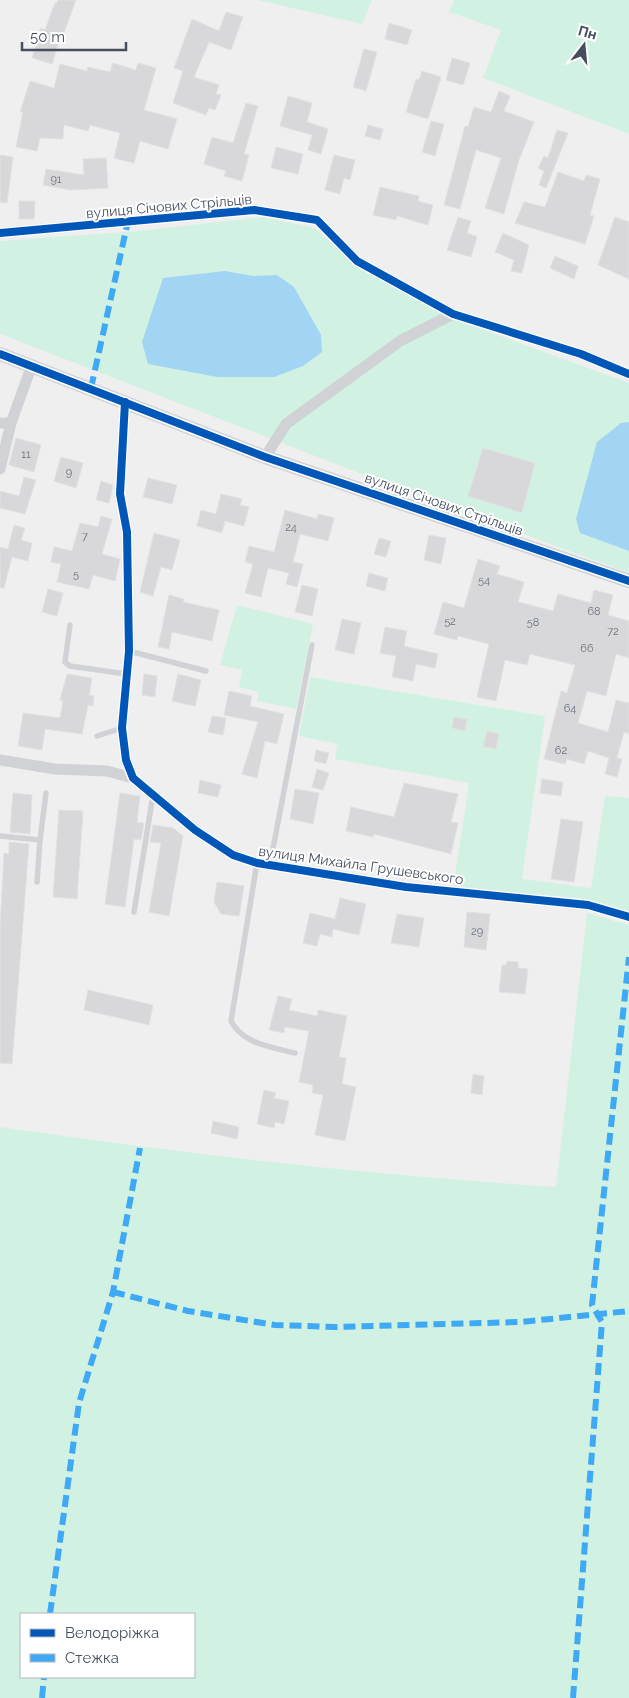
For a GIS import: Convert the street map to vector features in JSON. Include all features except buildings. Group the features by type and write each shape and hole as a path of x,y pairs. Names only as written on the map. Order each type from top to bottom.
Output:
{"street":[{"name":"вулиця Січових Стрільців","path":"0,233 254,210 316,220 357,261 454,314 581,354 629,374"},
{"path":"265,457 286,424 400,341 454,314"},
{"name":"вулиця Січових Стрільців","path":"0,354 265,457 629,581"},
{"path":"0,469 6,423 32,365"},
{"name":"вулиця Михайла Грушевського","path":"125,402 120,494 127,532 129,651 122,728 126,760 133,778 213,843 234,855 257,863 406,887 588,906 629,917"},
{"path":"0,760 55,769 107,771 133,778"}],"lane":[{"path":"70,625 65,662 70,666 126,674"},
{"path":"270,864 312,645"},
{"path":"129,651 206,671"},
{"path":"97,736 122,728"},
{"path":"37,882 46,793"},
{"path":"134,912 153,796"},
{"path":"0,836 40,840"},
{"path":"257,863 231,1020 237,1033 264,1046 295,1053"}],"green space":[{"path":"257,0 372,0 362,24"},
{"path":"454,0 629,0 629,134 483,78 501,30 449,12"},
{"path":"263,217 315,228 350,260 459,321 629,383 629,422 621,423 581,533 629,551 629,573 390,485 0,334 0,241 138,231"},
{"path":"237,605 313,624 296,709 257,701 259,692 239,687 242,670 220,665"},
{"path":"310,677 545,716 522,879 591,888 605,796 629,798 629,912 453,888 469,783 335,759 337,744 299,736"},
{"path":"587,913 629,925 629,1698 0,1698 0,1127 278,1163 556,1187"}],"water":[{"path":"225,271 253,276 277,275 294,287 321,335 322,352 303,366 274,377 217,377 148,364 142,342 163,278"},
{"path":"629,422 629,551 580,533 576,519 597,442 621,423"}],"marked path":[{"path":"91,388 128,221"},
{"path":"573,1698 602,1322 592,1305 629,957"},
{"path":"50,1613 79,1403 113,1292 140,1148"},
{"path":"113,1292 188,1311 275,1325 336,1327 520,1322 629,1311"},
{"path":"42,1698 44,1678"}],"cycle path":[{"path":"0,233 254,210 317,220 357,261 453,314 581,354 629,374"},
{"path":"0,354 265,457 629,581"},
{"path":"125,402 120,494 127,532 129,651 122,728 126,760 133,778 195,830 233,855 257,863 406,887 588,905 629,917"}]}
